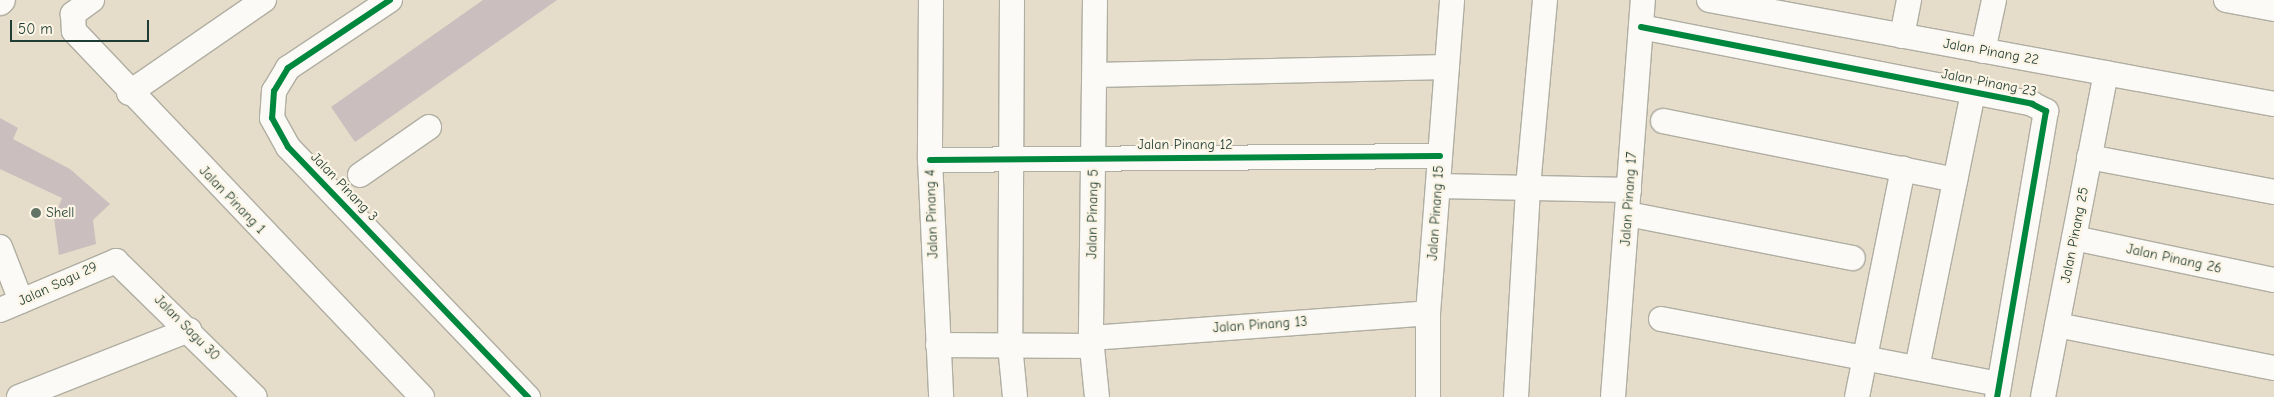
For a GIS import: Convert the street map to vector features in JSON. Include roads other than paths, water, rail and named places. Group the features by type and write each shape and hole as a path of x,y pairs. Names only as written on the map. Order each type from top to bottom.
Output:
{"street":[{"name":"Jalan Pinang 1","path":"92,0 73,14 74,31 128,93 422,397"},
{"path":"128,93 264,0"},
{"name":"Jalan Pinang 3","path":"390,0 288,68 274,91 272,118 288,147 528,397"},
{"name":"Jalan Pinang 4","path":"931,0 930,160 941,397"},
{"path":"1012,0 1010,345 1015,397"},
{"name":"Jalan Pinang 5","path":"1095,0 1091,342 1097,397"},
{"name":"Jalan Pinang 15","path":"1428,397 1428,313 1452,0"},
{"path":"1516,397 1528,187 1545,0"},
{"name":"Jalan Pinang 17","path":"1617,396 1643,0"},
{"name":"Jalan Pinang 22","path":"1708,0 1824,10 1902,36 2274,104"},
{"path":"1902,36 1909,0"},
{"path":"1983,51 1994,0"},
{"path":"2226,0 2274,9"},
{"name":"Jalan Pinang 23","path":"1641,27 2040,106 2048,117 1998,391"},
{"path":"1095,75 1447,66"},
{"name":"Jalan Pinang 25","path":"2043,397 2106,73"},
{"path":"1917,368 1973,93"},
{"path":"1663,121 1955,180"},
{"path":"360,175 429,126"},
{"name":"Jalan Pinang 12","path":"930,160 1440,156"},
{"path":"2090,158 2274,192"},
{"path":"1857,397 1903,169"},
{"path":"1438,186 1630,190"},
{"path":"1628,214 1853,258"},
{"name":"Jalan Pinang 26","path":"2074,238 2274,280"},
{"path":"0,247 11,306"},
{"name":"Jalan Sagu 29","path":"11,306 116,261"},
{"name":"Jalan Sagu 30","path":"116,261 189,330 255,397"},
{"name":"Jalan Pinang 13","path":"938,345 1091,342 1428,313"},
{"path":"1661,319 1917,368 1998,391"},
{"path":"2057,325 2274,368"},
{"path":"20,397 189,330"}],"place":[{"name":"Shell","path":"36,213"}]}
